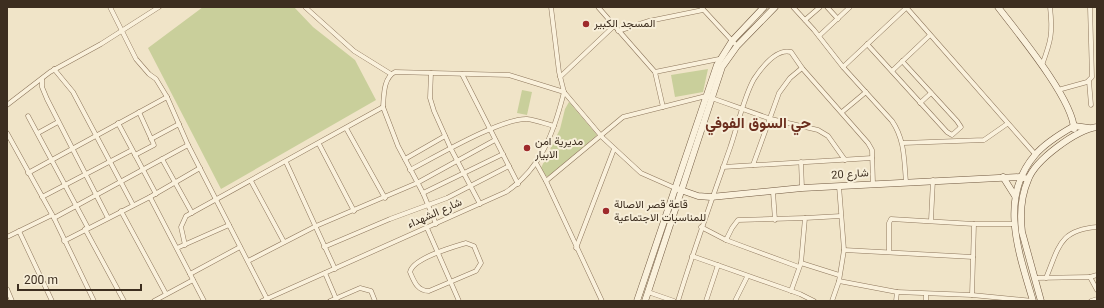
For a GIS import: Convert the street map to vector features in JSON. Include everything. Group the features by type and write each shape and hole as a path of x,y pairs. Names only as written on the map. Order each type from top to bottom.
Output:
{"street":[{"path":"110,7 136,59 148,74 156,79 167,97 188,145 267,300"},
{"path":"7,105 54,69 122,31 159,7"},
{"path":"305,7 354,51 392,74"},
{"path":"551,7 560,77 564,92 614,149 642,173 678,189"},
{"path":"598,7 655,72 663,107"},
{"path":"708,97 735,44 764,7"},
{"path":"645,301 719,59 775,7"},
{"path":"793,7 819,36 843,68 892,121 899,131 903,143 906,182"},
{"path":"805,20 820,7"},
{"path":"827,7 838,19"},
{"path":"819,36 850,7"},
{"path":"843,68 906,7 929,36 1035,154"},
{"path":"998,7 1042,65 1058,90 1074,126 1073,136"},
{"path":"1042,65 1051,39 1052,29 1050,7"},
{"path":"1090,7 1092,77 1089,81 1090,105"},
{"path":"618,31 649,21 702,8 735,44"},
{"path":"560,77 614,26"},
{"path":"892,71 929,36"},
{"path":"867,44 949,134 954,135 960,129 957,121 902,61"},
{"path":"678,301 711,197 754,79 762,68 776,54 783,51 791,52 802,68 842,112 870,146 873,184"},
{"path":"655,72 719,59"},
{"path":"753,165 771,119 779,93 790,78 802,68"},
{"path":"54,69 73,92 133,205"},
{"path":"436,224 429,205 410,170 383,107 386,84 392,74 395,72 509,75 564,92"},
{"path":"431,73 430,98 434,111 451,149 480,204"},
{"path":"462,74 518,184"},
{"path":"42,78 44,93 108,218"},
{"path":"1058,90 1089,81"},
{"name":"شارع الشهداء","path":"262,301 480,204 506,192 518,184 543,153 554,126 564,92"},
{"path":"842,112 866,92"},
{"path":"920,103 931,93"},
{"path":"28,173 167,97"},
{"path":"546,182 623,117 708,97 744,108 771,119 818,130 828,136 845,160"},
{"path":"185,245 181,227 183,220 192,213 319,144 383,107"},
{"path":"135,155 152,148 154,145 138,112"},
{"path":"28,116 52,159 86,229 124,301"},
{"path":"410,170 490,130 511,122 527,119 554,126"},
{"path":"38,133 58,122"},
{"path":"118,123 156,194"},
{"path":"151,139 179,124"},
{"path":"903,143 984,140 1007,124"},
{"path":"839,282 897,292 972,295 1033,301 1019,252 1014,224 1015,196 1020,177 1035,154 1050,141 1074,126 1089,128 1097,127"},
{"path":"346,128 385,198"},
{"path":"1041,301 1024,244 1020,220 1028,179 1043,160 1073,136 1089,128"},
{"path":"7,133 53,216 94,301"},
{"path":"405,159 445,136"},
{"path":"248,261 316,226 354,212 417,183 495,140"},
{"path":"319,144 354,212"},
{"path":"7,237 75,206 188,145"},
{"path":"576,248 614,149"},
{"path":"42,197 132,150"},
{"path":"423,193 502,154"},
{"path":"723,167 872,158"},
{"path":"162,159 192,213"},
{"path":"286,162 335,269"},
{"path":"801,162 802,188"},
{"path":"536,163 602,301"},
{"path":"324,247 390,219 429,205 471,186 509,166"},
{"path":"64,241 156,194 200,168"},
{"path":"1003,177 1015,196"},
{"name":"شارع 20","path":"678,189 698,196 711,197 802,188 933,180 1003,177 1020,177 1028,179"},
{"path":"931,220 933,180"},
{"path":"251,181 284,242"},
{"path":"832,301 839,282 844,250 839,186"},
{"path":"637,301 678,189"},
{"path":"773,192 775,220"},
{"path":"150,197 204,301"},
{"path":"121,211 166,294"},
{"path":"726,240 735,222 738,220 775,220 841,216"},
{"path":"791,291 800,265 805,218"},
{"path":"889,252 889,220 891,219 931,220 974,224 1014,224"},
{"path":"972,295 974,224"},
{"path":"177,248 229,225"},
{"path":"1046,278 1062,241 1071,232 1082,228 1097,226"},
{"path":"701,227 726,240 800,265 839,275"},
{"path":"427,228 459,301"},
{"path":"19,231 52,301"},
{"path":"466,243 474,246 481,263 479,267 476,271 451,282 425,291 417,286 410,272 413,265 438,253 466,243"},
{"path":"190,274 240,247"},
{"path":"844,250 973,256"},
{"path":"692,256 747,277 791,291 813,301"},
{"path":"706,301 718,265"},
{"path":"325,273 336,300"},
{"path":"1035,278 1090,277 1097,275"},
{"path":"735,301 747,277"},
{"path":"1090,277 1097,290"},
{"path":"154,301 193,280"},
{"path":"330,301 336,300 360,288 371,291 375,301"},
{"path":"7,289 12,301"},
{"path":"648,292 674,301"},
{"path":"896,301 897,292"},
{"path":"926,294 926,301"},
{"path":"1091,301 1097,299"}],"green space":[{"path":"203,7 294,7 313,27 355,60 376,100 221,189 148,48"},
{"path":"708,69 703,92 675,97 671,75"},
{"path":"522,90 532,92 527,115 517,113"},
{"path":"569,102 597,135 549,176 546,176 541,168 560,129 565,109"}],"place":[{"name":"المسجد الكبير","path":"586,24"},
{"name":"مديرية امن الابيار","path":"527,148"},
{"name":"قاعة قصر الاصالة للمناسبات الاجتماعية","path":"606,211"}],"district":[{"name":"حي السوق الفوفي","path":"758,124"}]}
